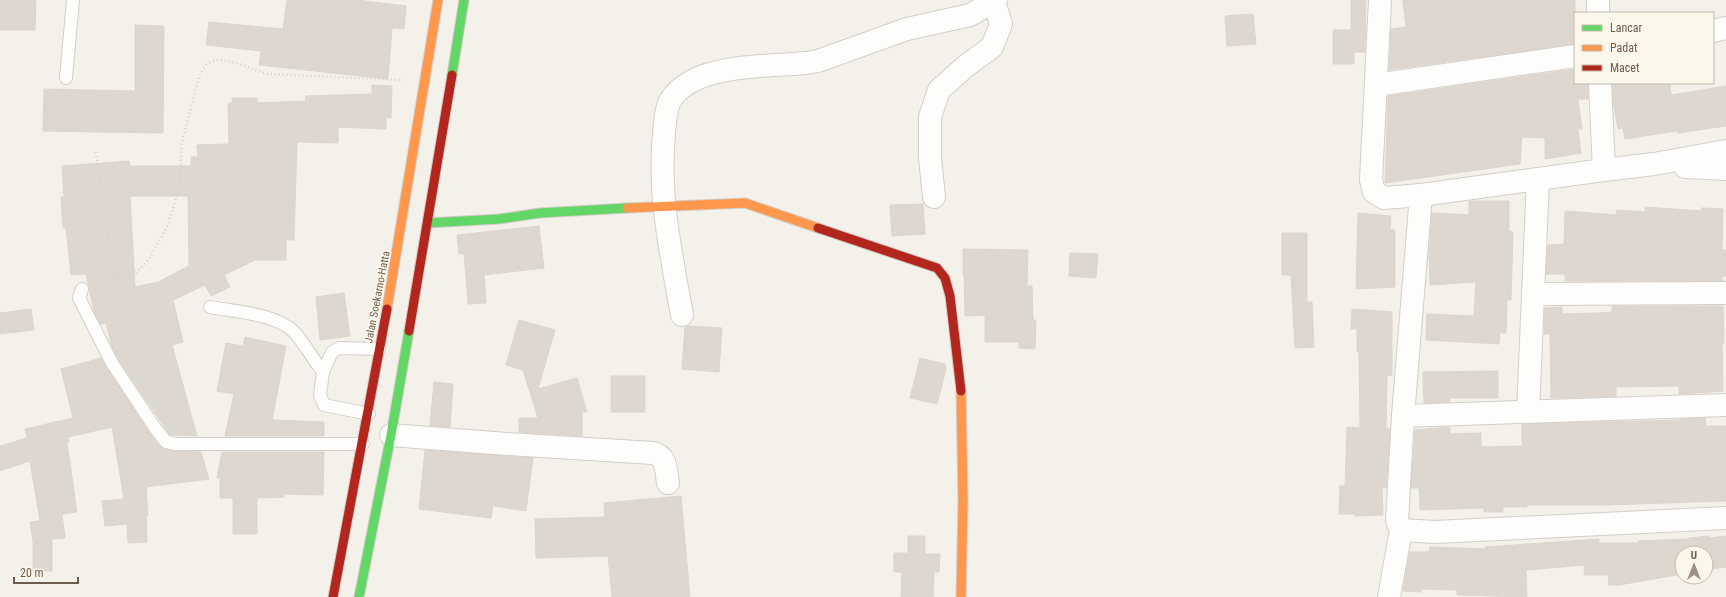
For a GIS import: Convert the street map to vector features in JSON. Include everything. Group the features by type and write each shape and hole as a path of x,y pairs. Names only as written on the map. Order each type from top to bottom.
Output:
{"main road":[{"name":"Jalan Soekarno-Hatta","path":"333,597 369,414 379,349 405,214 438,0"},
{"path":"358,597 391,435 428,223 464,0"},
{"path":"428,223 499,219 548,213 745,203 848,240 937,268 945,278 950,296 961,392 963,501 961,597"}],"street":[{"path":"1380,0 1371,180 1374,192 1384,198 1420,195 1654,164 1726,151"},
{"path":"1598,0 1598,12"},
{"path":"682,315 664,207 662,152 666,113 670,102 675,94 693,80 710,73 724,70 818,61 907,29 970,15 995,1 1002,24 992,47 966,66 940,90 930,117 930,158 934,197"},
{"path":"1714,31 1726,28"},
{"path":"1376,85 1574,56"},
{"path":"1600,84 1604,170"},
{"path":"1654,164 1726,169"},
{"path":"1528,412 1538,179"},
{"path":"1389,597 1401,530 1397,521 1403,416 1420,195"},
{"path":"1534,294 1726,293"},
{"path":"1403,416 1726,405"},
{"path":"391,435 653,453 658,454 663,458 668,483"},
{"path":"1401,530 1443,532 1726,518"}],"lane":[{"path":"66,78 73,0"},
{"path":"82,289 79,298 102,345 155,428 166,442 176,444 363,444"},
{"path":"210,308 264,317 277,321 294,332 323,372"},
{"path":"369,414 324,405 320,395 323,372 332,352 339,348 379,349"}],"path":[{"path":"82,289 133,275 149,259 167,227 179,190 182,142 199,77 207,63 224,60 235,62 254,70 270,74 426,80"},
{"path":"96,152 114,281"}],"building":[{"path":"0,0 36,0 35,30 0,30"},
{"path":"287,0 357,0 406,6 404,29 392,28 388,79 259,65 261,51 206,45 209,22 283,29"},
{"path":"1351,0 1366,0 1365,52 1354,52 1354,64 1333,64 1333,30 1351,30"},
{"path":"1403,0 1575,0 1574,44 1389,70 1391,29 1406,27"},
{"path":"1253,14 1256,44 1227,46 1225,16"},
{"path":"135,25 164,26 163,133 43,131 44,89 135,91"},
{"path":"1574,69 1574,84 1588,84 1588,99 1578,99 1582,129 1578,129 1581,153 1545,159 1545,138 1522,137 1520,164 1385,183 1388,96"},
{"path":"1613,84 1670,84 1671,95 1726,86 1726,126 1678,133 1677,131 1625,139 1623,128 1618,129 1613,101"},
{"path":"372,85 392,86 391,118 386,118 386,129 338,127 338,143 297,142 294,240 286,240 286,260 255,260 224,275 230,287 211,296 205,285 173,300 183,342 172,345 197,436 170,435 118,359 112,347 106,323 101,324 94,312 86,274 71,275 66,228 63,228 61,197 64,197 62,166 129,161 130,166 191,166 191,157 198,157 197,145 229,144 228,104 232,103 232,98 257,98 257,103 306,101 305,96 372,94","holes":["130,196 188,196 189,266 158,282 135,287"]},
{"path":"1469,201 1509,201 1509,231 1513,232 1511,300 1507,300 1506,333 1500,333 1499,344 1426,340 1427,314 1474,316 1476,282 1430,285 1429,256 1432,213 1469,215"},
{"path":"923,204 925,234 892,236 890,205"},
{"path":"1645,207 1701,211 1701,208 1723,209 1722,250 1726,250 1726,276 1722,276 1723,281 1565,281 1565,274 1546,274 1548,245 1564,244 1565,211 1616,215 1617,210 1645,212"},
{"path":"1358,213 1391,216 1390,230 1395,230 1395,287 1356,289"},
{"path":"539,226 544,268 484,275 486,303 468,304 464,254 459,254 457,235"},
{"path":"1282,233 1307,233 1307,302 1312,302 1314,347 1295,348 1291,275 1282,275"},
{"path":"963,249 1028,250 1027,286 1032,286 1033,320 1036,320 1035,349 1019,348 1019,342 985,342 985,315 965,316"},
{"path":"1070,253 1098,254 1096,278 1069,276"},
{"path":"344,293 350,336 320,340 316,297"},
{"path":"1612,306 1723,306 1723,391 1679,394 1679,386 1616,387 1616,396 1551,398 1550,334 1544,334 1545,308 1562,307 1562,314 1596,313 1612,312"},
{"path":"31,309 34,330 0,334 0,313"},
{"path":"1352,309 1392,312 1392,375 1387,376 1386,428 1390,430 1386,488 1382,488 1383,515 1355,516 1355,514 1339,514 1340,486 1345,486 1347,427 1360,428 1359,352 1357,352 1357,329 1351,329"},
{"path":"519,320 555,330 538,389 577,378 587,412 582,412 582,436 519,432 519,418 538,418 523,370 506,365"},
{"path":"685,327 722,328 719,372 682,369"},
{"path":"245,337 286,346 272,420 324,422 324,436 225,436 234,394 217,391 226,343 243,346"},
{"path":"101,358 160,447 175,451 201,452 209,479 146,487 148,516 146,516 147,542 128,543 127,524 105,526 102,501 124,499 112,427 68,437 69,442 67,442 77,512 62,514 65,538 52,539 52,571 33,571 33,541 30,522 40,521 30,461 0,471 0,446 27,438 25,429 73,418 61,369"},
{"path":"920,358 945,364 946,369 937,404 910,398"},
{"path":"1498,371 1498,398 1450,398 1450,402 1424,403 1423,372"},
{"path":"611,376 645,376 645,412 611,412"},
{"path":"434,382 453,384 450,427 430,426"},
{"path":"1705,418 1706,426 1726,426 1726,501 1606,505 1527,505 1527,507 1503,507 1503,512 1484,512 1484,508 1420,510 1419,488 1411,488 1415,430 1450,427 1450,434 1481,433 1481,447 1522,446 1522,424"},
{"path":"425,450 533,458 526,511 493,506 491,518 419,509"},
{"path":"222,452 324,452 323,495 284,494 284,497 257,498 257,534 233,534 233,498 220,498 220,478 217,478"},
{"path":"681,496 690,597 612,597 608,556 536,558 535,519 605,517 604,503"},
{"path":"908,536 925,536 925,554 940,554 939,572 934,572 933,597 901,597 902,572 894,572 894,553 908,553"},
{"path":"1726,536 1726,567 1714,569 1714,545 1674,545 1674,575 1619,585 1609,585 1608,575 1584,575 1585,565 1526,570 1527,597 1457,595 1457,590 1421,589 1421,592 1403,591 1410,552 1429,552 1430,547 1486,549 1485,547 1599,539 1599,543 1639,543 1638,541"}],"traffic: fast":[{"path":"452,75 464,0"},
{"path":"428,223 499,219 540,213 627,208"},
{"path":"359,597 391,435 409,331"}],"traffic: slow":[{"path":"387,309 438,0"},
{"path":"627,208 745,203 818,228"},
{"path":"961,391 963,501 961,597"}],"traffic: jam":[{"path":"409,331 452,75"},
{"path":"818,228 937,268 945,278 950,296 961,391"},
{"path":"333,597 387,309"}]}
